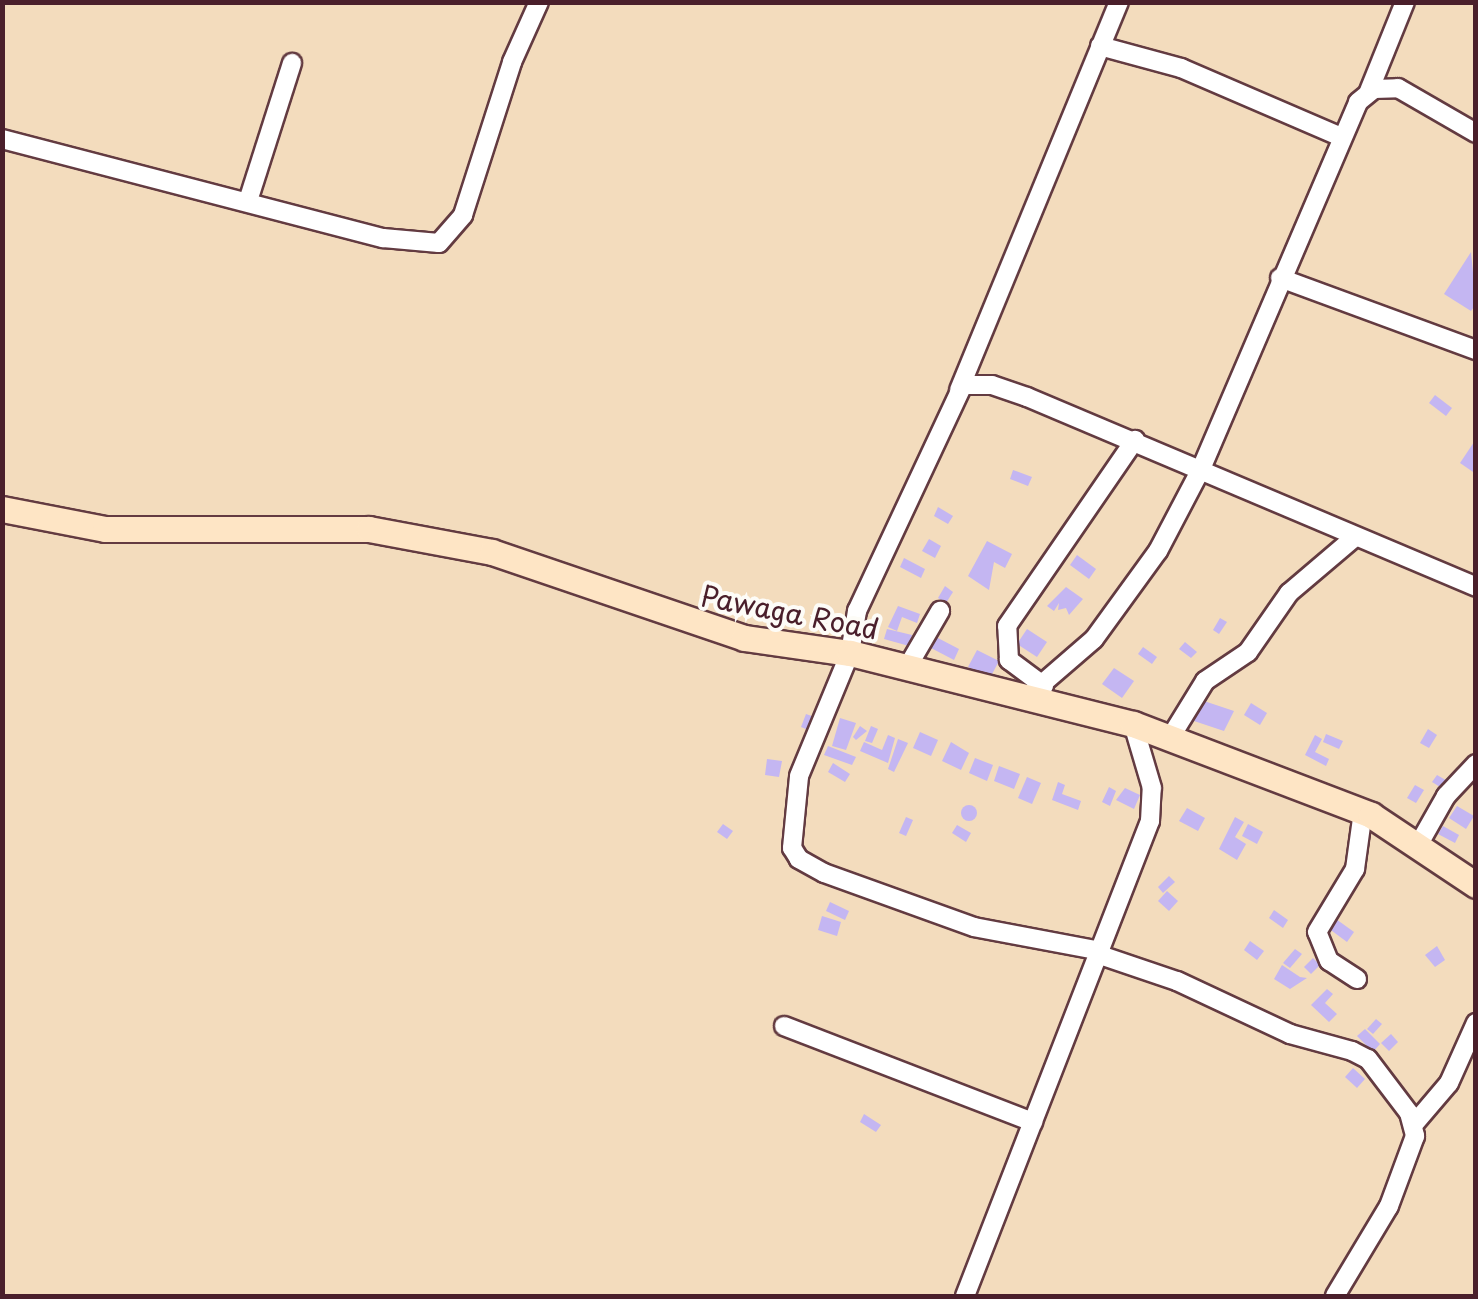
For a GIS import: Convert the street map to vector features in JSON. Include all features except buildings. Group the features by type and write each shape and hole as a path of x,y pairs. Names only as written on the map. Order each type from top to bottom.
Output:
{"main road":[{"name":"Pawaga Road","path":"2,509 105,529 324,526 438,540 492,552 744,638 850,654 1036,691 1363,811 1420,842 1476,885"}],"street":[{"path":"2,139 384,238 428,244 450,238 539,2"},
{"path":"1118,2 958,390 857,612 850,654 799,776 792,848 798,860 974,926 1100,953 1177,981 1290,1034 1352,1051 1368,1060 1415,1123"},
{"path":"1135,440 1007,626 1009,660 1036,691 1094,639 1146,570 1201,469 1339,136 1369,92 1405,2"},
{"path":"1100,46 1182,68 1339,136"},
{"path":"248,201 292,63"},
{"path":"1369,92 1398,88 1476,133"},
{"path":"1280,278 1476,350"},
{"path":"958,390 992,385 1135,440 1476,587"},
{"path":"1170,738 1205,681 1248,652 1289,592 1355,537"},
{"path":"908,666 940,611"},
{"path":"965,1296 1100,953 1153,804 1133,724"},
{"path":"1420,842 1446,796 1476,764"},
{"path":"1357,979 1329,960 1317,932 1355,869 1363,811"},
{"path":"1335,1296 1389,1206 1415,1123 1449,1083 1476,1024"},
{"path":"784,1026 1033,1122"}]}
